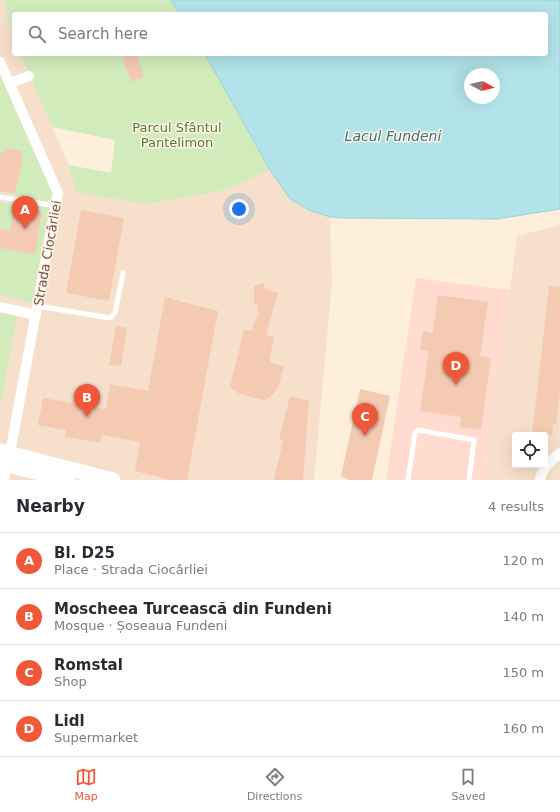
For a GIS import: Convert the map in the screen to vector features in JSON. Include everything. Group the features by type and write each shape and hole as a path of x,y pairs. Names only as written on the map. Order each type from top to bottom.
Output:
{"main road":[{"path":"4,458 63,476 113,480"}],"street":[{"name":"Strada Ciocârliei","path":"0,62 58,193 37,310 4,458 4,480"},
{"path":"10,83 29,76"},
{"path":"0,307 37,310"},
{"path":"540,480 541,472 546,465 560,453"}],"lane":[{"path":"0,197 56,206"},
{"path":"37,310 110,318 115,313 123,273"},
{"path":"408,480 415,433 418,430 474,440 469,480"}],"shaded area":[{"path":"0,0 5,0 8,22 12,35 12,56 21,56 69,165 77,192 226,190 270,170 290,199 309,210 330,217 332,283 314,480 0,480"},
{"path":"560,225 560,480 485,480 517,236"},
{"path":"416,278 510,290 485,480 386,480"}],"green space":[{"path":"5,0 171,0 179,12 12,12 12,35 8,22"},
{"name":"Parcul Sfântul Pantelimon","path":"21,56 206,56 270,170 226,190 146,204 76,192 69,165 111,173 115,140 52,127"},
{"path":"0,75 52,193 51,202 0,192"},
{"path":"0,203 49,207 32,303 0,295"},
{"path":"0,313 17,317 0,407"}],"water":[{"name":"Lacul Fundeni","path":"171,0 560,0 560,209 497,219 344,218 330,217 309,210 290,199 270,170 206,56 548,56 548,12 179,12"}],"building":[{"path":"122,56 137,56 144,77 131,82"},
{"path":"5,148 22,151 21,165 15,193 0,191 0,152 4,153"},
{"path":"24,208 42,211 35,254 0,248 0,229 10,231 13,211 23,213"},
{"path":"81,210 124,218 109,301 66,293"},
{"path":"263,283 266,289 278,293 266,335 274,337 269,362 284,367 277,390 269,398 263,400 240,394 230,387 244,330 251,331 259,312 257,311 258,303 254,304 254,286"},
{"path":"549,286 560,287 560,393 556,424 553,424 552,435 548,435 548,432 532,432"},
{"path":"438,295 488,302 480,356 491,358 481,430 460,427 461,417 420,411 429,351 420,350 423,331 433,333"},
{"path":"165,297 218,311 187,480 170,480 135,471 140,442 102,435 100,443 65,437 66,430 38,425 43,398 106,409 110,384 148,391"},
{"path":"116,326 127,328 121,366 109,365"},
{"path":"360,389 390,396 372,480 349,480 341,476"},
{"path":"290,396 309,401 303,480 274,480 283,440 279,439"}],"place":[{"name":"Bl. D25","path":"25,229"},
{"name":"Lidl","path":"456,385"},
{"name":"Moscheea Turcească din Fundeni","path":"87,417"},
{"name":"Romstal","path":"365,436"}]}
